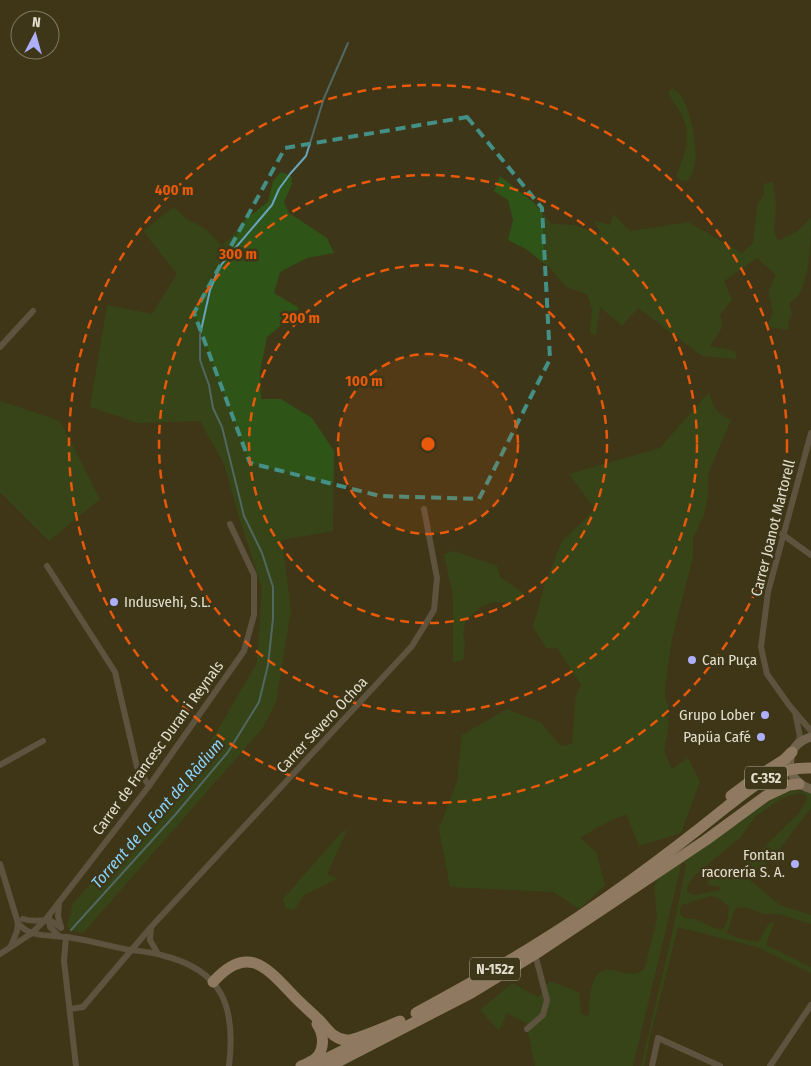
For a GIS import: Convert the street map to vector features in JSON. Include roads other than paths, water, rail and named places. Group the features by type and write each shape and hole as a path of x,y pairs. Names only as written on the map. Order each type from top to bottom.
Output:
{"highway":[{"name":"N-152z","path":"312,1066 400,1022 468,985 535,945 616,890 666,853 695,826 751,781 785,759 794,748"},
{"name":"C-352","path":"630,890 730,809 758,782 772,775 798,767 811,768"},
{"name":"C-352","path":"666,853 770,783 790,775 811,774"},
{"name":"N-152z","path":"330,1066 344,1062 471,993 535,954 706,840 766,796 789,785 799,784"},
{"path":"213,982 234,964 244,963 262,966 275,976 334,1036 344,1040 355,1039 400,1022"},
{"path":"301,1066 316,1057 322,1046 322,1033 313,1016"}],"street":[{"path":"0,346 22,325 33,311"},
{"name":"Carrer Joanot Martorell","path":"811,433 782,534 768,592 762,647 768,674 794,711 811,731"},
{"name":"Carrer Severo Ochoa","path":"70,1009 83,1007 151,927 412,646 434,610 437,578 424,509"},
{"name":"Carrer de Francesc Duran i Reynals","path":"0,954 32,933 47,918 149,786 244,651 254,615 254,575 230,524"},
{"path":"782,534 811,555"},
{"path":"48,566 115,672 137,767 149,786"},
{"path":"794,711 800,737 789,764 790,771 799,784 811,789"},
{"name":"N-152z","path":"794,748 811,737"},
{"path":"0,765 43,741"},
{"path":"0,864 20,921 32,933 158,954 188,964 213,982 223,996 230,1017 232,1033 229,1066"},
{"path":"59,901 58,916 63,937 76,1066"},
{"path":"20,921 47,918 61,928"},
{"path":"47,918 50,927 63,937"},
{"path":"9,949 20,921"},
{"path":"151,927 150,940 158,954"},
{"path":"527,1028 543,1015 547,1000 535,954"},
{"path":"770,1066 811,1005"},
{"path":"652,1066 658,1038 720,1066"}],"waterway":[{"name":"Torrent de la Font del Ràdium","path":"71,930 175,815 228,752 259,702 268,665 273,619 273,587 262,553 244,516 222,427 213,408 209,385 200,360 200,335 210,290 220,266 272,205 279,189 306,156 324,98 348,43"}],"place":[{"name":"Indusvehi, S.L.","path":"114,602"},
{"name":"Can Puça","path":"692,660"},
{"name":"Grupo Lober","path":"765,715"},
{"name":"Papüa Café","path":"761,737"},
{"name":"Fontan racorería S. A.","path":"795,864"}]}
